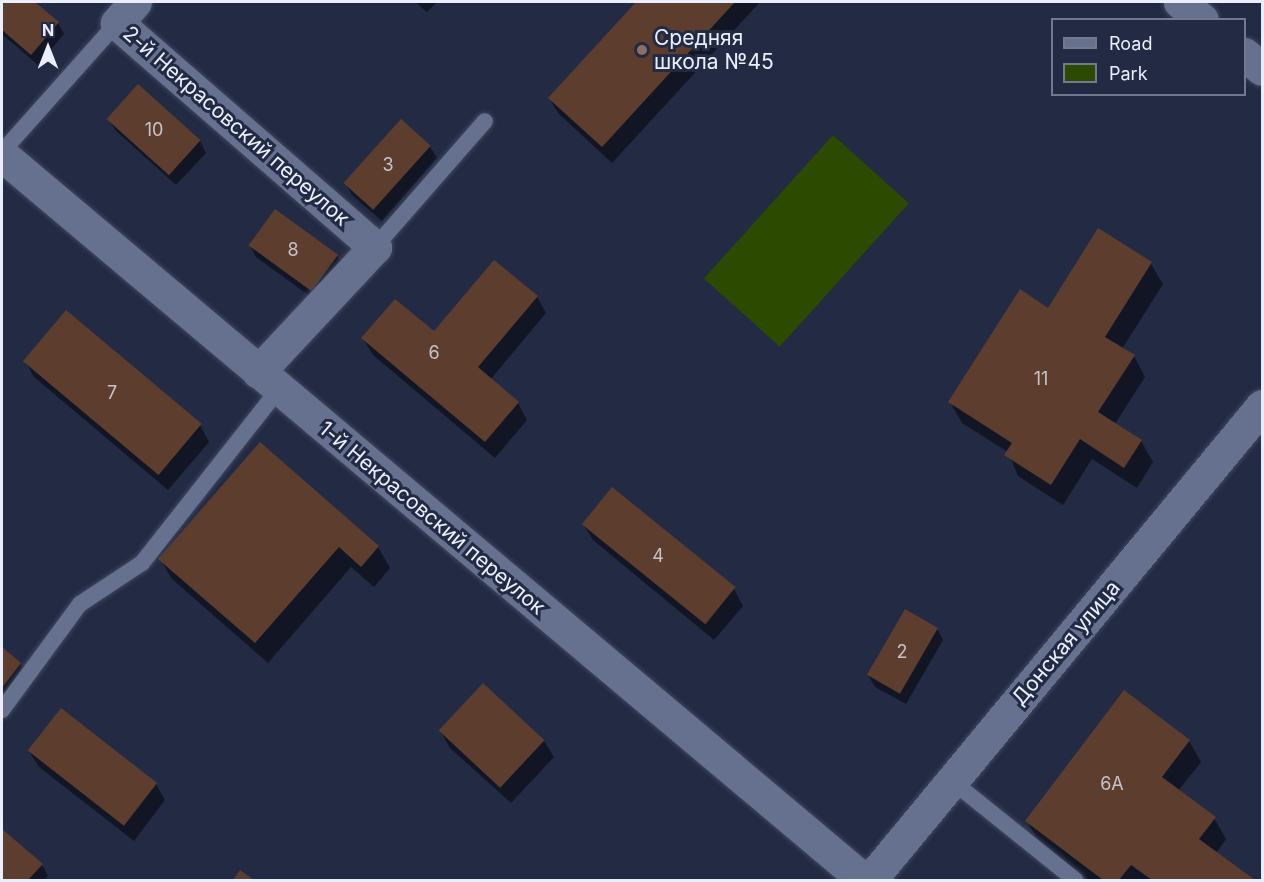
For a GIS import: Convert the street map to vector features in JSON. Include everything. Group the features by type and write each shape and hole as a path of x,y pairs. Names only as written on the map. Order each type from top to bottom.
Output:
{"street":[{"path":"1180,2 1200,18"},
{"name":"2-й Некрасовский переулок","path":"126,13 375,247"},
{"path":"1246,55 1263,69"},
{"name":"1-й Некрасовский переулок","path":"2,153 269,381 864,880"},
{"path":"269,381 375,247"},
{"name":"Донская улица","path":"870,880 1257,423"}],"lane":[{"path":"2,153 126,13"},
{"path":"375,247 485,121"},
{"path":"2,710 80,604 142,563 269,381"},
{"path":"952,781 1076,880"}],"green space":[{"path":"833,135 909,203 780,347 704,278"}],"building":[{"path":"2,2 35,2 59,22 31,55 2,30"},
{"name":"Средняя школа №45","path":"636,2 735,2 602,147 548,98"},
{"path":"138,84 200,140 169,175 107,119"},
{"path":"401,119 431,146 373,210 343,183"},
{"path":"275,209 338,255 312,291 249,245"},
{"path":"1098,228 1152,262 1105,337 1135,355 1098,412 1142,440 1124,468 1080,439 1051,485 1004,455 1012,443 948,402 1020,289 1048,308"},
{"path":"494,260 538,296 478,367 519,402 485,442 361,338 395,299 434,331"},
{"path":"66,310 202,424 159,475 23,361"},
{"path":"260,442 379,546 361,567 339,547 255,643 158,559"},
{"path":"612,487 736,587 705,624 582,524"},
{"path":"905,609 938,628 900,694 867,675"},
{"path":"2,647 21,663 2,688"},
{"path":"483,683 544,740 500,788 439,731"},
{"path":"1124,690 1190,740 1162,777 1216,817 1199,839 1255,880 1152,880 1131,865 1119,880 1103,880 1025,821"},
{"path":"61,708 157,783 124,826 28,751"},
{"path":"2,829 43,864 28,880 2,880"},
{"path":"240,870 254,880 233,880"}],"place":[{"name":"Средняя школа №45","path":"642,50"}]}
